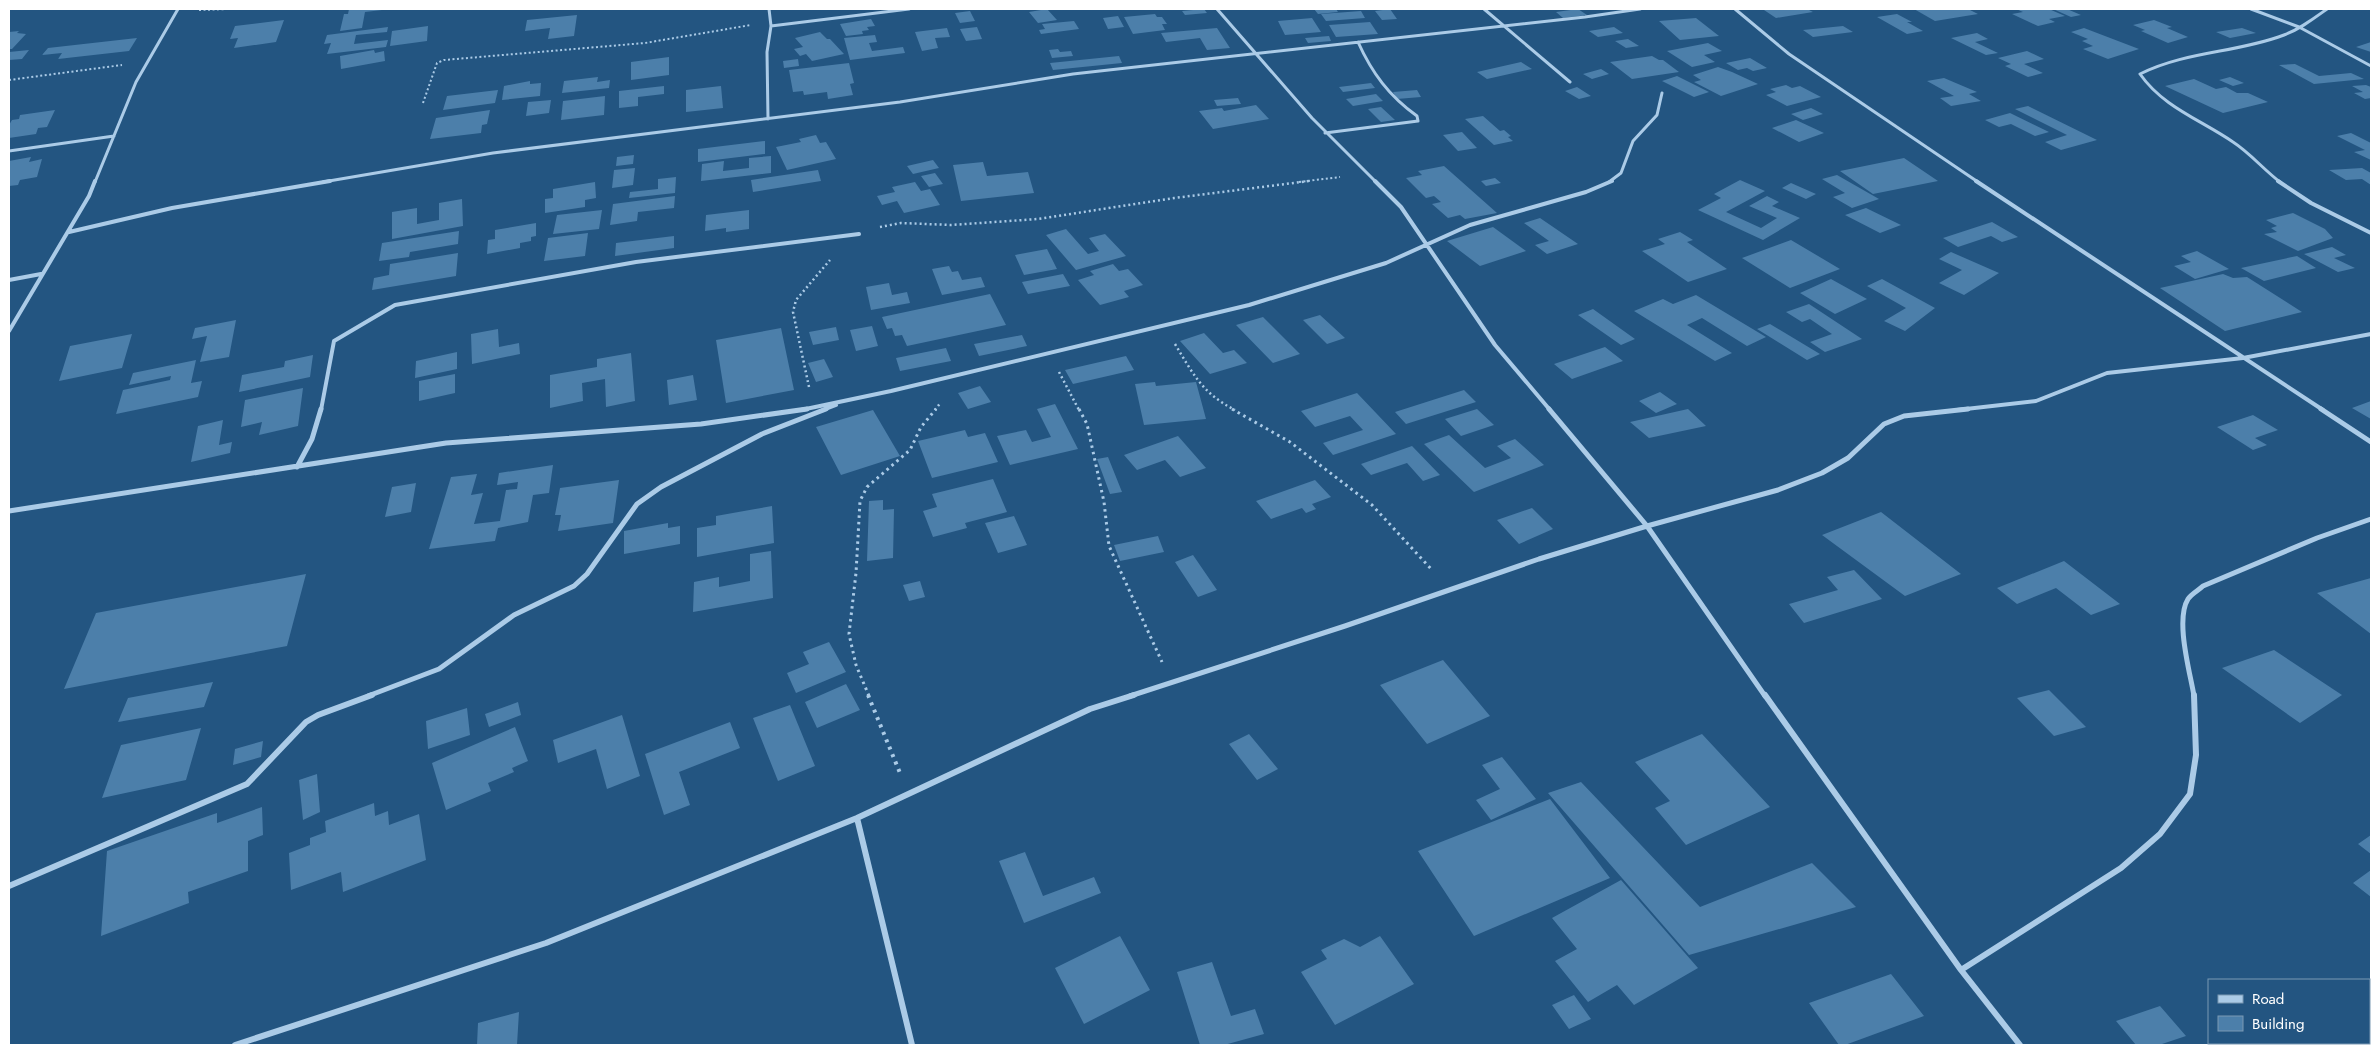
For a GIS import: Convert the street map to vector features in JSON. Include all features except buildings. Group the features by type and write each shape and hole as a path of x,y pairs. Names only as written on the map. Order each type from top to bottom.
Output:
{"street":[{"path":"9,331 41,274 69,232 89,196 136,82 177,9"},
{"path":"768,9 771,24 767,52 768,119"},
{"path":"771,24 909,9"},
{"path":"1218,9 1255,55 1326,133 1401,207 1495,344 1647,526 1834,795 1961,970 2020,1045"},
{"path":"1484,9 1570,82"},
{"path":"69,232 172,208 492,153 900,102 1073,74 1255,55 1640,9"},
{"path":"1735,9 1789,54 1900,130 2371,442"},
{"path":"2252,9 2299,27 2371,66"},
{"path":"2327,9 2286,34 2263,41 2171,59 2140,74 2144,83 2162,98 2233,141 2256,159 2277,180 2371,233"},
{"path":"1326,133 1418,120 1417,116 1386,92 1358,42"},
{"path":"9,511 296,468 446,443 701,424 782,414 1249,305 1396,259 1425,244 1470,225 1586,192 1614,180 1621,173 1633,141 1658,115 1662,93"},
{"path":"9,151 114,136"},
{"path":"296,468 308,453 326,387 334,341 395,305 636,262 859,234"},
{"path":"9,280 41,274"},
{"path":"235,1045 546,943 857,818 1090,709 1170,681 1451,590 1539,559 1647,526 1778,490 1822,473 1848,458 1884,424 1904,416 2036,401 2106,373 2243,358 2371,334"},
{"path":"9,886 247,784 306,722 318,715 440,669 514,616 574,586 587,574 637,504 661,488 762,434 851,399"},
{"path":"1961,970 2121,868 2160,834 2190,794 2196,755 2194,696 2185,646 2183,616 2188,598 2203,586 2318,538 2371,519"},
{"path":"857,818 912,1045"}],"path":[{"path":"177,9 229,9"},
{"path":"423,103 437,63 444,60 645,43 715,30 771,24"},
{"path":"9,80 147,62"},
{"path":"813,407 793,312 796,300 842,247 859,234 901,223 951,225 1038,219 1174,198 1368,174"},
{"path":"1166,325 1199,384 1217,401 1254,420 1290,442 1372,505 1451,590"},
{"path":"1049,353 1088,424 1104,502 1109,546 1170,681"},
{"path":"909,794 856,665 849,634 856,573 860,502 867,487 910,450 922,427 964,373"}]}
